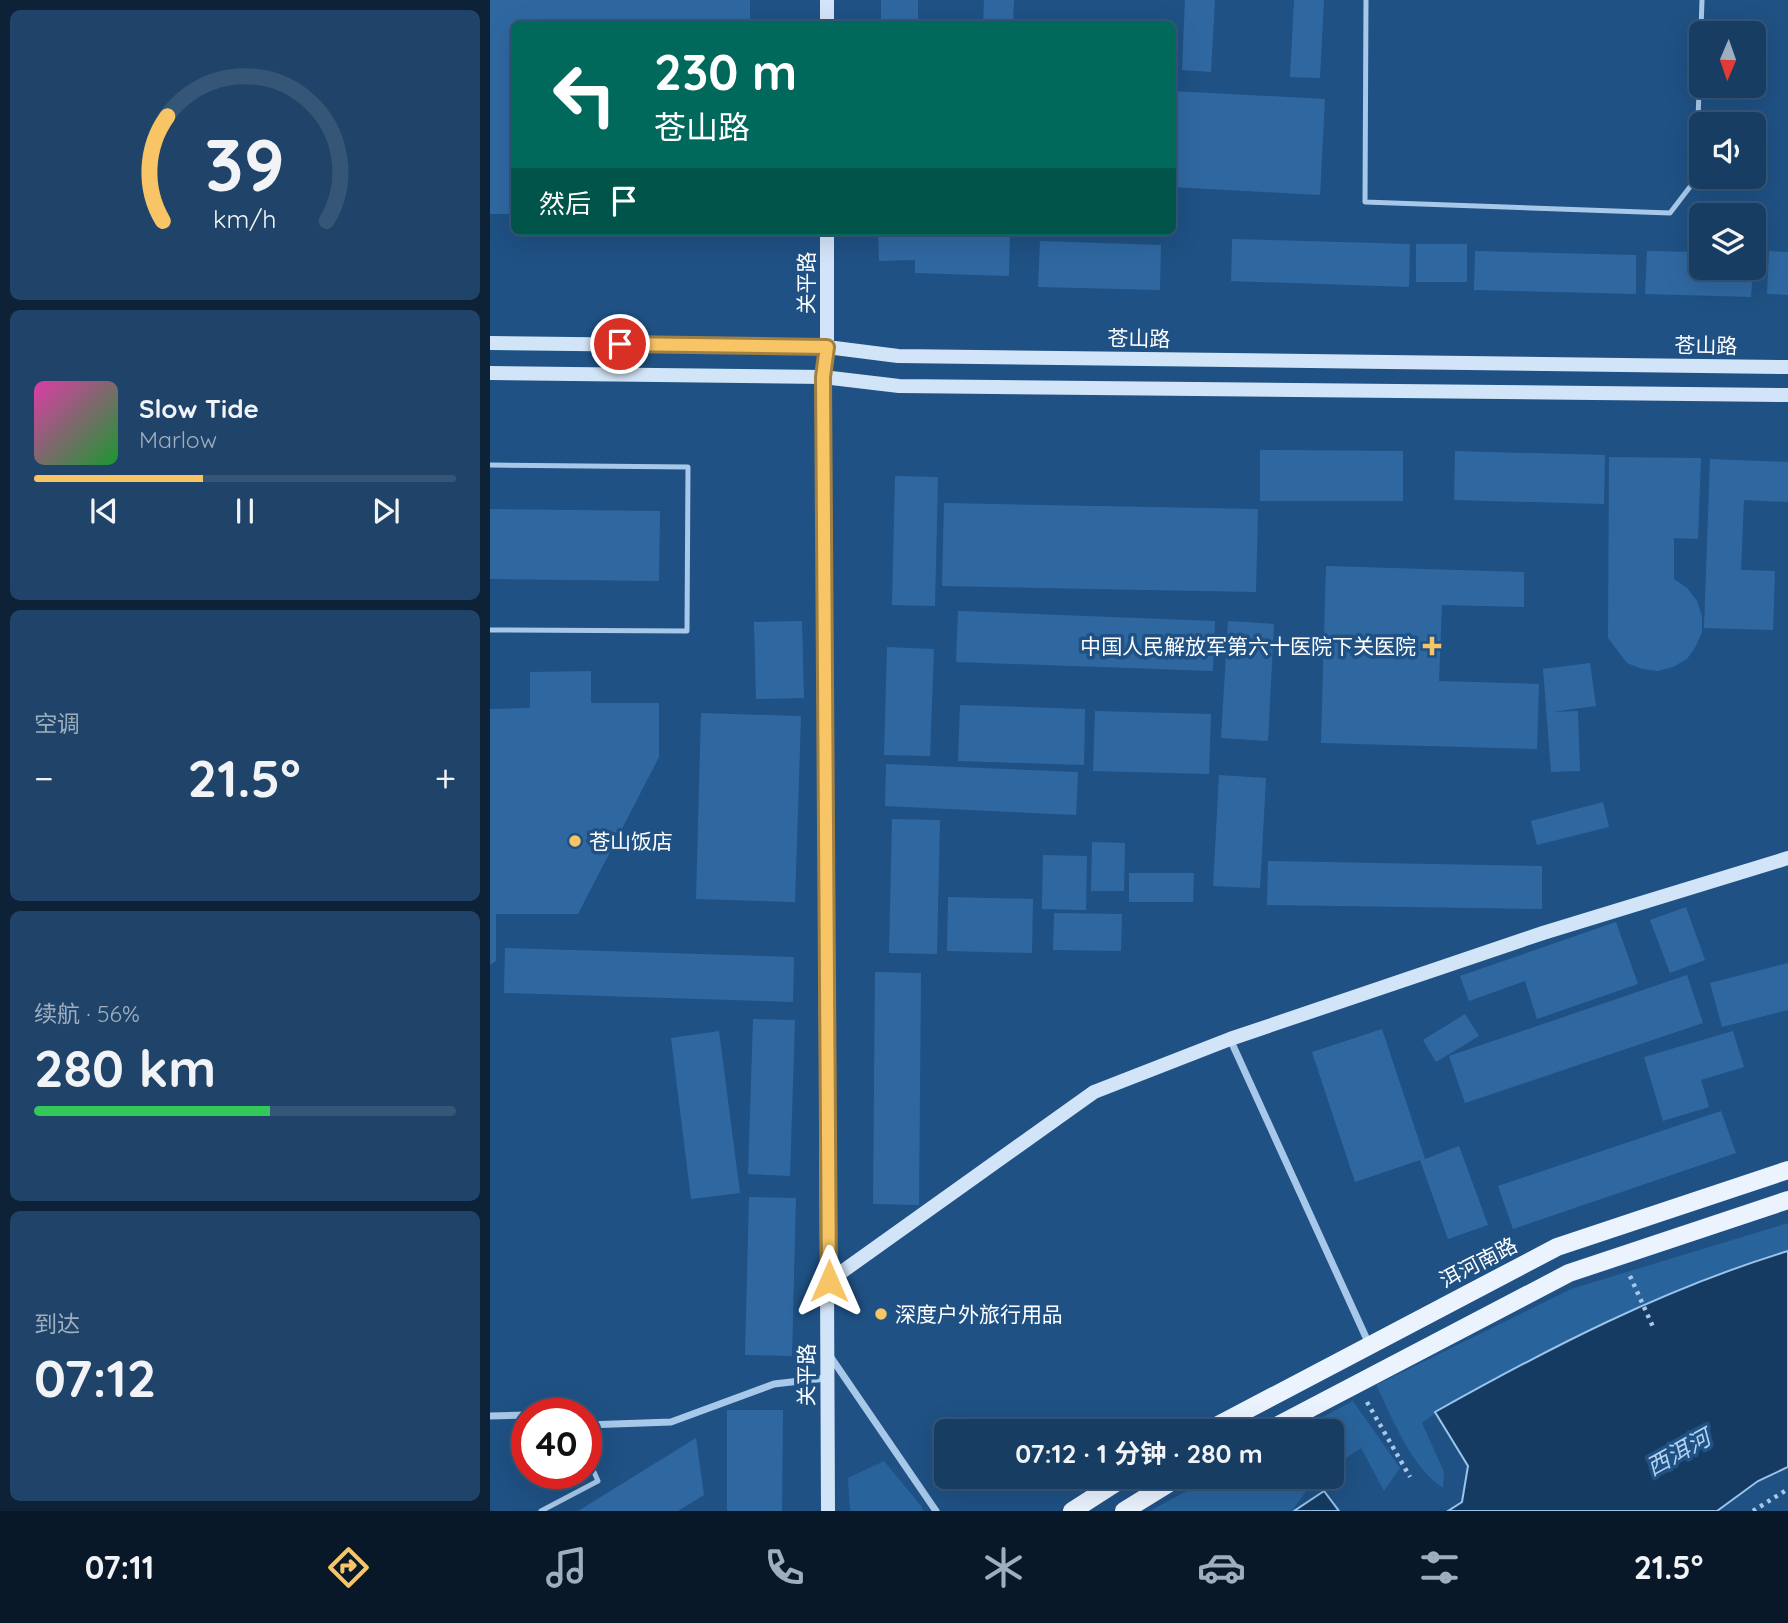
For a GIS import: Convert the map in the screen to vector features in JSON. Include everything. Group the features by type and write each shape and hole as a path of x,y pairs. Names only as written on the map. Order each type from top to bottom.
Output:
{"main road":[{"path":"827,0 827,21"},
{"name":"关平路","path":"827,235 827,347 823,377 828,1511"},
{"name":"苍山路","path":"490,343 827,347 898,356 1788,367"},
{"path":"490,373 823,377 899,386 1788,396"},
{"path":"829,1281 1094,1092 1230,1039 1542,933 1788,858"},
{"name":"洱河南路","path":"1229,1419 1557,1247 1788,1170"},
{"path":"1290,1419 1569,1273 1788,1200"},
{"path":"1072,1511 1106,1489"},
{"path":"1124,1511 1160,1489"}],"street":[{"path":"1230,1039 1370,1344"},
{"path":"827,1352 936,1511"},
{"path":"602,1424 671,1422 774,1384 826,1378"},
{"path":"490,1416 511,1415"}],"lane":[{"path":"1366,0 1365,202 1670,213 1696,179 1702,0"},
{"path":"490,465 688,467 687,631 490,629"},
{"path":"541,1511 583,1489"}],"path":[{"path":"1630,1276 1653,1327"},
{"path":"1356,1384 1410,1477"},
{"path":"1753,1511 1788,1489"}],"shaded area":[{"path":"1788,1223 1788,1251 1676,1290 1604,1322 1470,1392 1422,1423 1444,1472 1443,1488 1421,1468 1412,1455 1376,1385 1571,1289"},
{"path":"1353,1401 1400,1468 1384,1491 1361,1448 1344,1459 1344,1419 1319,1419"},
{"path":"884,1461 923,1511 850,1511 848,1478"},
{"path":"1190,1489 1308,1489 1292,1511 1150,1511"}],"water":[{"name":"西洱河","path":"1788,1251 1788,1467 1758,1481 1717,1511 1448,1511 1462,1502 1468,1466 1435,1412 1607,1322 1696,1283"},
{"path":"1324,1491 1339,1511 1294,1511"}],"building":[{"path":"490,0 750,0 750,21 511,21 511,214 490,214"},
{"path":"881,0 918,0 918,21 881,21"},
{"path":"984,0 1014,0 1013,21 983,21"},
{"path":"1185,0 1215,0 1211,72 1182,70"},
{"path":"1294,0 1324,0 1320,78 1290,77"},
{"path":"1176,91 1325,99 1320,195 1176,187"},
{"path":"878,235 1010,235 1009,276 915,273 915,260 879,261"},
{"path":"1232,239 1410,244 1409,287 1231,281"},
{"path":"1040,241 1161,245 1160,290 1038,287"},
{"path":"1416,244 1467,244 1467,282 1416,282"},
{"path":"1475,251 1636,255 1636,294 1474,290"},
{"path":"1647,251 1689,252 1689,280 1752,280 1751,297 1645,294"},
{"path":"1769,251 1788,252 1788,295 1767,294"},
{"path":"1260,450 1403,451 1403,501 1260,501"},
{"path":"1455,451 1605,455 1604,504 1454,500"},
{"path":"1609,457 1701,458 1698,539 1674,538 1674,579 1687,588 1697,601 1702,616 1702,632 1687,659 1658,671 1627,663 1608,638"},
{"path":"1710,459 1788,462 1788,502 1744,500 1741,570 1775,571 1773,630 1704,628"},
{"path":"895,476 938,477 935,606 892,605"},
{"path":"944,503 1258,509 1256,592 942,586"},
{"path":"490,509 660,511 659,581 490,579"},
{"path":"1326,566 1524,572 1524,607 1442,605 1439,681 1539,684 1537,749 1321,743"},
{"path":"958,611 1215,621 1213,671 956,662"},
{"path":"802,621 804,698 756,699 754,622"},
{"path":"1228,621 1274,624 1268,741 1221,738"},
{"path":"887,647 934,649 930,756 884,755"},
{"path":"1590,663 1596,706 1552,712 1578,711 1580,771 1551,772 1543,669"},
{"path":"591,671 591,703 659,703 659,757 578,914 496,914 496,961 490,965 490,709 530,708 530,672"},
{"path":"960,705 1085,709 1084,765 958,761"},
{"path":"1095,711 1211,714 1209,774 1093,771"},
{"path":"701,713 801,716 795,902 696,899"},
{"path":"886,764 1078,772 1076,815 885,806"},
{"path":"1219,775 1266,778 1260,888 1213,886"},
{"path":"1603,802 1609,827 1537,845 1531,821"},
{"path":"892,819 940,820 937,954 889,953"},
{"path":"1092,842 1125,843 1124,891 1091,891"},
{"path":"1043,855 1087,856 1086,910 1042,909"},
{"path":"1268,861 1542,866 1542,909 1267,905"},
{"path":"1129,873 1194,873 1193,902 1129,902"},
{"path":"948,897 1033,899 1032,953 947,951"},
{"path":"1686,907 1705,960 1670,973 1650,920"},
{"path":"1054,913 1122,914 1121,951 1053,950"},
{"path":"1616,922 1638,984 1537,1019 1525,981 1469,1001 1460,976"},
{"path":"505,948 794,957 793,1002 504,993"},
{"path":"1788,963 1788,1010 1722,1027 1710,983"},
{"path":"875,972 921,973 919,1205 873,1204"},
{"path":"1687,975 1703,1023 1465,1103 1449,1056"},
{"path":"1465,1014 1479,1036 1436,1062 1423,1040"},
{"path":"753,1019 795,1020 790,1176 748,1174"},
{"path":"1382,1029 1425,1159 1459,1146 1488,1225 1448,1239 1420,1160 1355,1182 1312,1052"},
{"path":"719,1031 740,1193 691,1199 671,1038"},
{"path":"1733,1031 1744,1067 1701,1080 1709,1107 1663,1121 1644,1057"},
{"path":"1721,1111 1736,1153 1513,1229 1498,1186"},
{"path":"749,1197 796,1198 792,1356 745,1355"},
{"path":"727,1410 783,1410 782,1511 727,1511"},
{"path":"696,1438 704,1495 678,1511 578,1511"}],"place":[{"name":"中国人民解放军第六十医院下关医院","path":"1432,646"},
{"name":"苍山饭店","path":"575,841"},
{"name":"深度户外旅行用品","path":"881,1314"}],"route":[{"path":"620,344 827,347 823,377 829,1281"}]}
